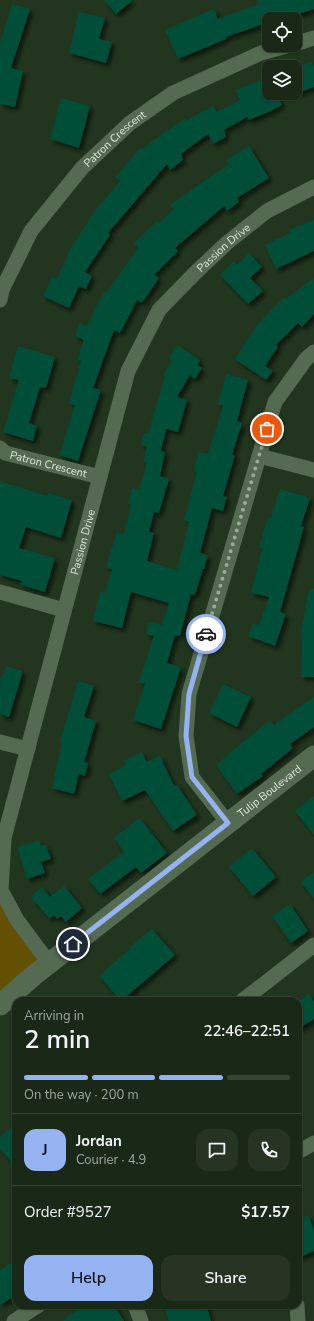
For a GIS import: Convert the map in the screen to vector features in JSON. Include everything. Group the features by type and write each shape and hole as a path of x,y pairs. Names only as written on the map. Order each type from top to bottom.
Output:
{"street":[{"path":"302,42 314,38"},
{"name":"Patron Crescent","path":"0,300 2,290 31,231 82,168 130,123 173,93 265,52"},
{"name":"Passion Drive","path":"49,963 17,920 1,890 4,838 128,371 159,310 228,242 267,211 314,187"},
{"path":"228,823 192,777 186,736 189,694 275,402 306,359 314,352"},
{"name":"Patron Crescent","path":"0,448 5,453 100,477"},
{"path":"259,456 314,470"},
{"path":"0,592 64,610"},
{"path":"0,742 28,749"},
{"name":"Tulip Boulevard","path":"0,1005 49,963 314,756"},
{"path":"247,997 314,944"},
{"path":"302,1150 314,1143"},
{"path":"14,1321 33,1309"},
{"path":"136,1309 141,1321"},
{"path":"297,1309 298,1321"}],"shaded area":[{"path":"0,900 40,964 0,991"}],"building":[{"path":"104,0 133,0 116,14"},
{"path":"258,0 314,0 314,9 302,13 262,12 262,24 226,37 226,39 178,59 165,30 214,9 218,19 259,4"},
{"path":"12,4 30,9 11,68 23,71 15,107 0,104 0,43"},
{"path":"79,12 105,18 99,39 112,42 106,63 69,53"},
{"path":"312,62 314,67 314,87 302,91 302,65"},
{"path":"262,80 262,100 280,100 282,105 249,120 247,117 224,130 226,137 213,144 208,134 181,154 183,160 170,170 167,164 108,233 110,235 85,272 92,276 86,289 79,286 69,308 43,296 52,277 57,279 68,255 67,254 95,211 120,181 115,177 140,148 142,149 185,118 186,121 213,106 217,112 240,100 236,90"},
{"path":"61,98 90,106 79,148 50,139"},
{"path":"249,146 269,178 237,198 239,202 227,211 224,206 175,248 178,251 154,275 159,278 142,303 137,300 120,333 114,330 93,388 101,390 78,461 59,455 75,405 69,403 81,361 77,360 84,340 75,336 80,323 87,326 104,292 106,293 138,248 134,243 157,221 159,223 174,209 170,205 229,164 226,160"},
{"path":"314,220 314,251 276,269 265,245 290,233 289,230"},
{"path":"249,253 262,267 250,278 263,291 248,304 220,275 234,261 237,265"},
{"path":"314,278 314,314 302,327 298,323 276,345 278,347 265,366 273,371 266,380 235,359 258,324 284,297 286,299"},
{"path":"177,345 200,360 197,365 202,368 195,379 190,375 177,397 187,400 178,432 166,429 161,451 165,452 160,476 169,479 159,513 154,512 149,532 154,533 147,561 177,570 189,522 184,520 197,472 194,471 199,452 208,454 223,406 218,404 226,374 248,380 237,421 242,423 232,455 235,455 223,496 227,497 223,511 212,508 200,553 208,555 204,569 195,595 191,594 180,636 175,635 167,663 181,667 161,729 133,720 145,684 139,682 154,636 146,634 149,622 162,625 169,603 131,592 122,628 93,621 100,592 105,593 112,569 106,567 117,532 124,534 131,505 128,504 132,488 139,490 147,463 143,462 147,447 141,445 144,433 148,434 165,376 163,375 172,361 169,358"},
{"path":"18,346 55,357 46,388 40,387 29,423 37,426 33,441 3,432 19,380 9,378"},
{"path":"0,481 47,496 48,493 72,500 61,538 26,527 19,548 55,558 45,592 21,585 22,581 0,575"},
{"path":"280,489 310,498 301,526 304,527 280,612 286,614 275,646 248,636 253,623 259,625 269,597 251,593 262,549 259,548 268,517 271,518"},
{"path":"309,589 314,589 314,677 301,677 301,632"},
{"path":"6,666 23,671 9,717 0,714 0,677 2,678"},
{"path":"78,681 94,686 84,717 96,721 84,762 88,763 85,776 79,774 74,794 52,788 62,742 60,741"},
{"path":"223,684 251,697 237,727 209,713"},
{"path":"314,697 314,727 290,744 293,748 261,774 263,776 237,794 216,765 270,720 274,725"},
{"path":"142,752 147,762 160,756 174,786 177,785 197,815 173,831 145,790 122,801 109,774 126,765 124,761"},
{"path":"314,796 314,835 295,811"},
{"path":"140,818 167,853 141,873 136,867 100,894 88,879 124,852 114,838"},
{"path":"39,840 41,846 46,845 51,859 41,862 45,873 27,879 17,847"},
{"path":"252,848 276,877 253,896 229,867"},
{"path":"314,872 314,899 301,882"},
{"path":"64,886 82,908 66,922 61,916 57,919 54,915 50,919 31,897 42,887 50,897"},
{"path":"290,904 308,931 291,943 272,916"},
{"path":"152,929 175,955 126,997 117,997 99,976 130,949 129,948"},
{"path":"309,994 314,1002 314,1019 302,1026 302,999"},
{"path":"12,1126 12,1162 0,1149 0,1137"},
{"path":"308,1215 314,1230 314,1251 302,1256 302,1217"},
{"path":"12,1262 12,1298 0,1305 0,1270"},
{"path":"78,1309 116,1309 124,1321 63,1321"},
{"path":"165,1309 207,1309 211,1321 169,1321"}],"way so far":[{"path":"206,634 267,429"}],"route":[{"path":"73,944 228,823 192,777 186,736 189,694 206,634"}]}
